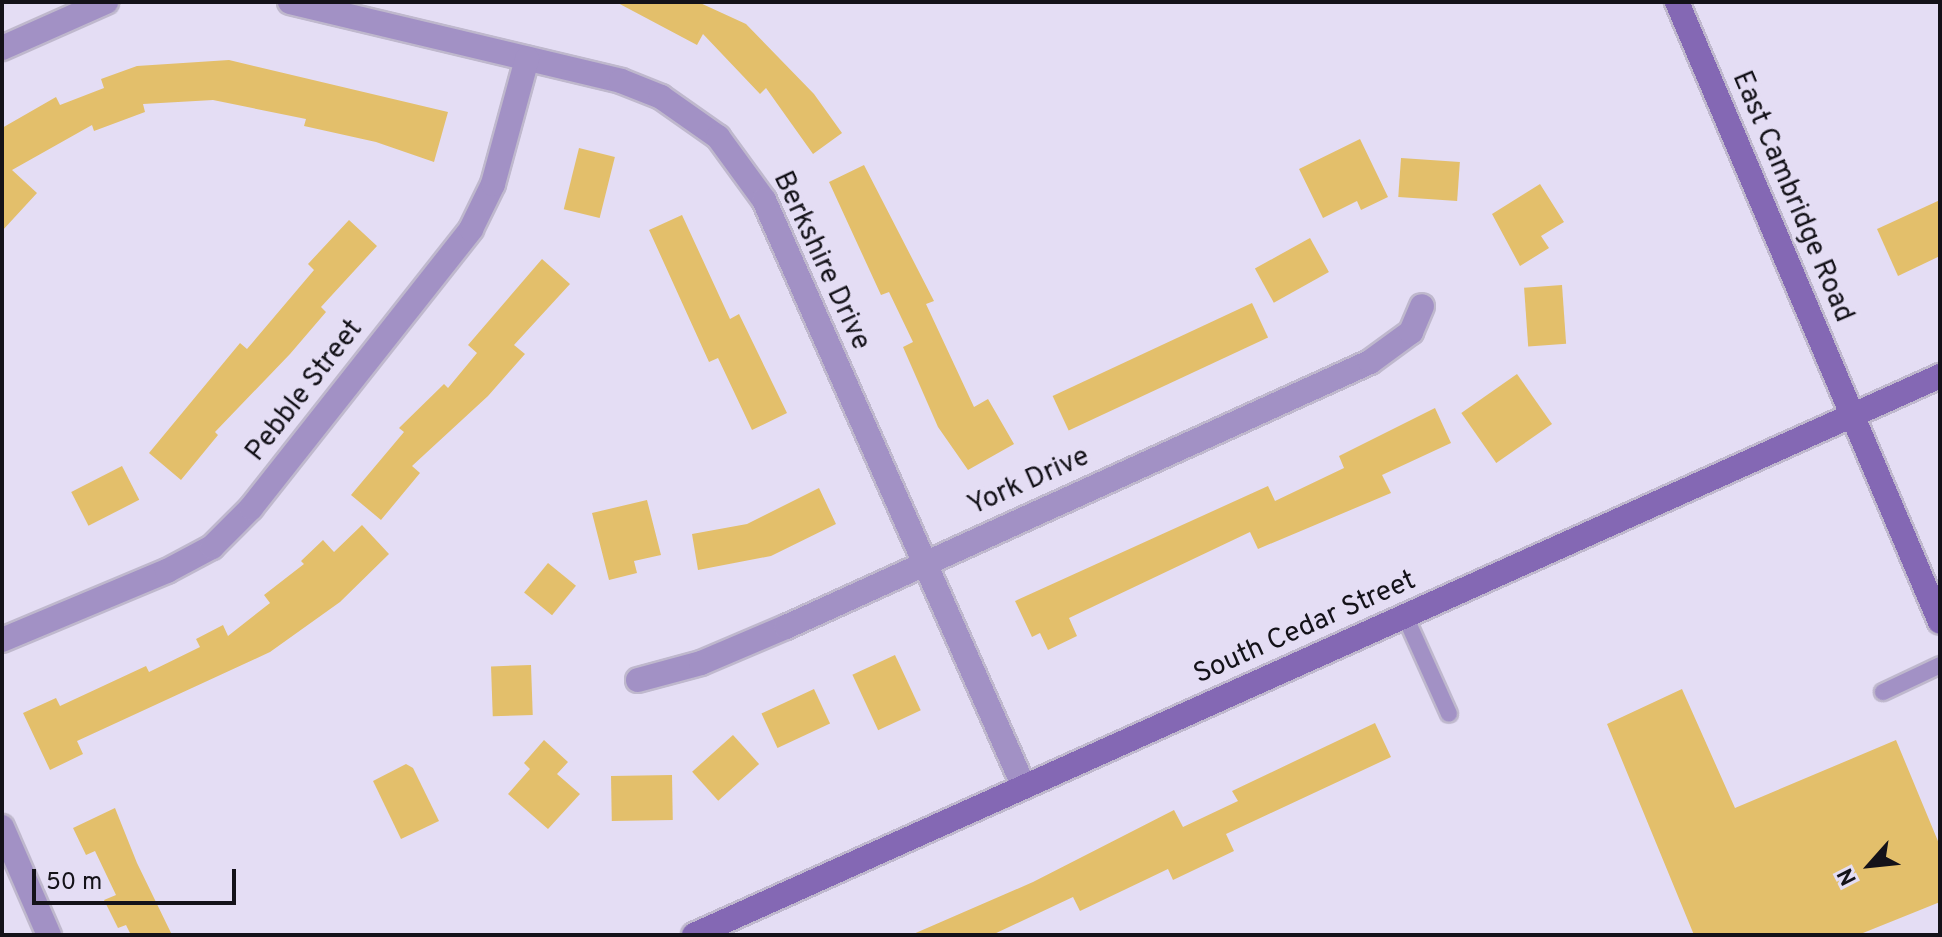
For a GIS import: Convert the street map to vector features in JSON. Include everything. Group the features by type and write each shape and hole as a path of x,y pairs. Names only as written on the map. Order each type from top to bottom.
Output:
{"main road":[{"name":"East Cambridge Road","path":"1677,2 1940,622"},
{"name":"South Cedar Street","path":"694,935 720,930 1024,787 1940,376"}],"street":[{"path":"2,48 106,2"},
{"name":"Berkshire Drive","path":"290,2 527,59 661,97 718,137 744,167 764,200 1024,787"},
{"name":"Pebble Street","path":"2,640 167,571 212,547 251,508 471,229 493,184 527,59"},
{"name":"York Drive","path":"638,680 701,663 1370,362 1411,332 1422,306"},
{"path":"2,827 49,935"}],"lane":[{"path":"1405,616 1449,714"},
{"path":"1883,692 1940,665"}],"building":[{"path":"616,2 698,2 746,24 814,94 842,133 813,154 766,88 760,94 703,34 697,45"},
{"path":"229,60 448,112 434,162 376,142 304,126 306,119 213,100 143,104 145,112 94,131 92,125 12,170 37,193 2,231 2,128 56,97 60,105 104,88 101,79 137,66"},
{"path":"1360,139 1388,197 1361,210 1357,201 1323,218 1299,169"},
{"path":"579,148 615,157 600,218 564,209"},
{"path":"1401,158 1460,162 1457,201 1398,197"},
{"path":"864,165 934,301 926,304 974,407 988,399 1014,444 968,470 938,427 903,347 913,342 889,292 881,295 829,182"},
{"path":"1540,184 1564,222 1541,236 1549,248 1520,266 1492,214"},
{"path":"1940,200 1940,256 1898,276 1877,229"},
{"path":"682,215 730,319 739,314 787,413 752,430 718,358 709,362 649,230"},
{"path":"349,220 377,246 321,307 326,312 290,354 215,432 218,435 181,480 149,453 240,343 247,349 314,270 308,264"},
{"path":"1310,238 1329,272 1274,303 1255,269"},
{"path":"542,259 570,284 514,345 525,354 488,396 412,466 420,473 381,520 351,495 404,432 399,428 444,384 448,388 477,353 468,345"},
{"path":"1562,285 1566,344 1528,347 1524,288"},
{"path":"1252,303 1268,337 1069,430 1053,396"},
{"path":"1517,374 1552,424 1496,463 1461,413"},
{"path":"1435,408 1451,443 1382,475 1391,493 1258,549 1250,532 1069,618 1077,636 1048,650 1040,633 1032,637 1015,601 1268,486 1275,501 1344,468 1339,456"},
{"path":"122,466 139,500 88,526 71,492"},
{"path":"819,488 836,524 771,556 698,570 692,534 747,524"},
{"path":"647,500 661,555 634,561 637,573 609,580 592,513"},
{"path":"362,525 389,554 340,602 270,652 77,741 83,754 50,770 23,713 56,698 60,706 146,666 149,672 200,647 196,639 223,625 228,636 270,603 264,595 304,564 301,561 323,540 334,552"},
{"path":"548,563 576,586 552,615 524,593"},
{"path":"895,655 921,710 878,730 852,675"},
{"path":"531,665 533,715 493,716 491,666"},
{"path":"814,689 830,723 777,748 761,714"},
{"path":"1682,689 1735,808 1896,740 1940,846 1940,902 1858,935 1694,935 1607,724"},
{"path":"1375,723 1391,757 1226,834 1234,851 1173,880 1168,869 1080,911 1073,897 992,935 911,935 1033,882 1174,810 1183,827 1238,801 1232,791"},
{"path":"733,735 759,764 718,801 692,772"},
{"path":"544,740 568,762 557,774 580,794 548,829 508,794 530,769 524,763"},
{"path":"406,764 413,768 439,821 401,839 373,781"},
{"path":"672,775 673,820 612,821 611,776"},
{"path":"115,808 137,863 172,935 131,935 126,925 118,928 104,900 116,895 95,851 86,855 73,828"}]}
